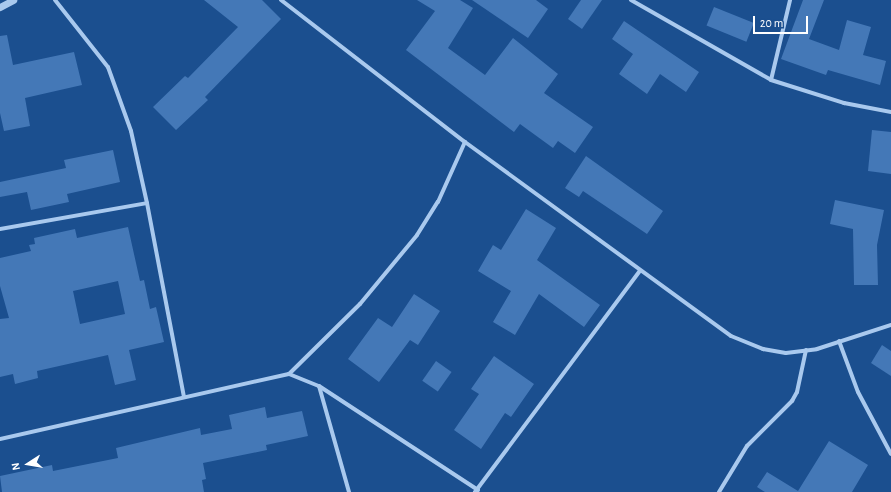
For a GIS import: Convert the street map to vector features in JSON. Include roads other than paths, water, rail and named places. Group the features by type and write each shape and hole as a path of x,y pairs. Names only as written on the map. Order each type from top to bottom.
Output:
{"street":[{"path":"0,6 13,0"},
{"path":"55,0 108,67 131,131 147,203 184,397"},
{"path":"281,0 465,142 731,336 763,349 786,353 806,350 840,341 891,325"},
{"path":"631,0 771,80 844,103 891,112"},
{"path":"771,80 790,0"},
{"path":"0,440 289,374 360,304 413,240 438,202 465,142"},
{"path":"0,229 147,203"},
{"path":"289,374 319,386 476,491 640,271"},
{"path":"840,341 858,392 891,454"},
{"path":"719,492 747,446 792,401 806,350"},
{"path":"319,386 349,492"}]}
